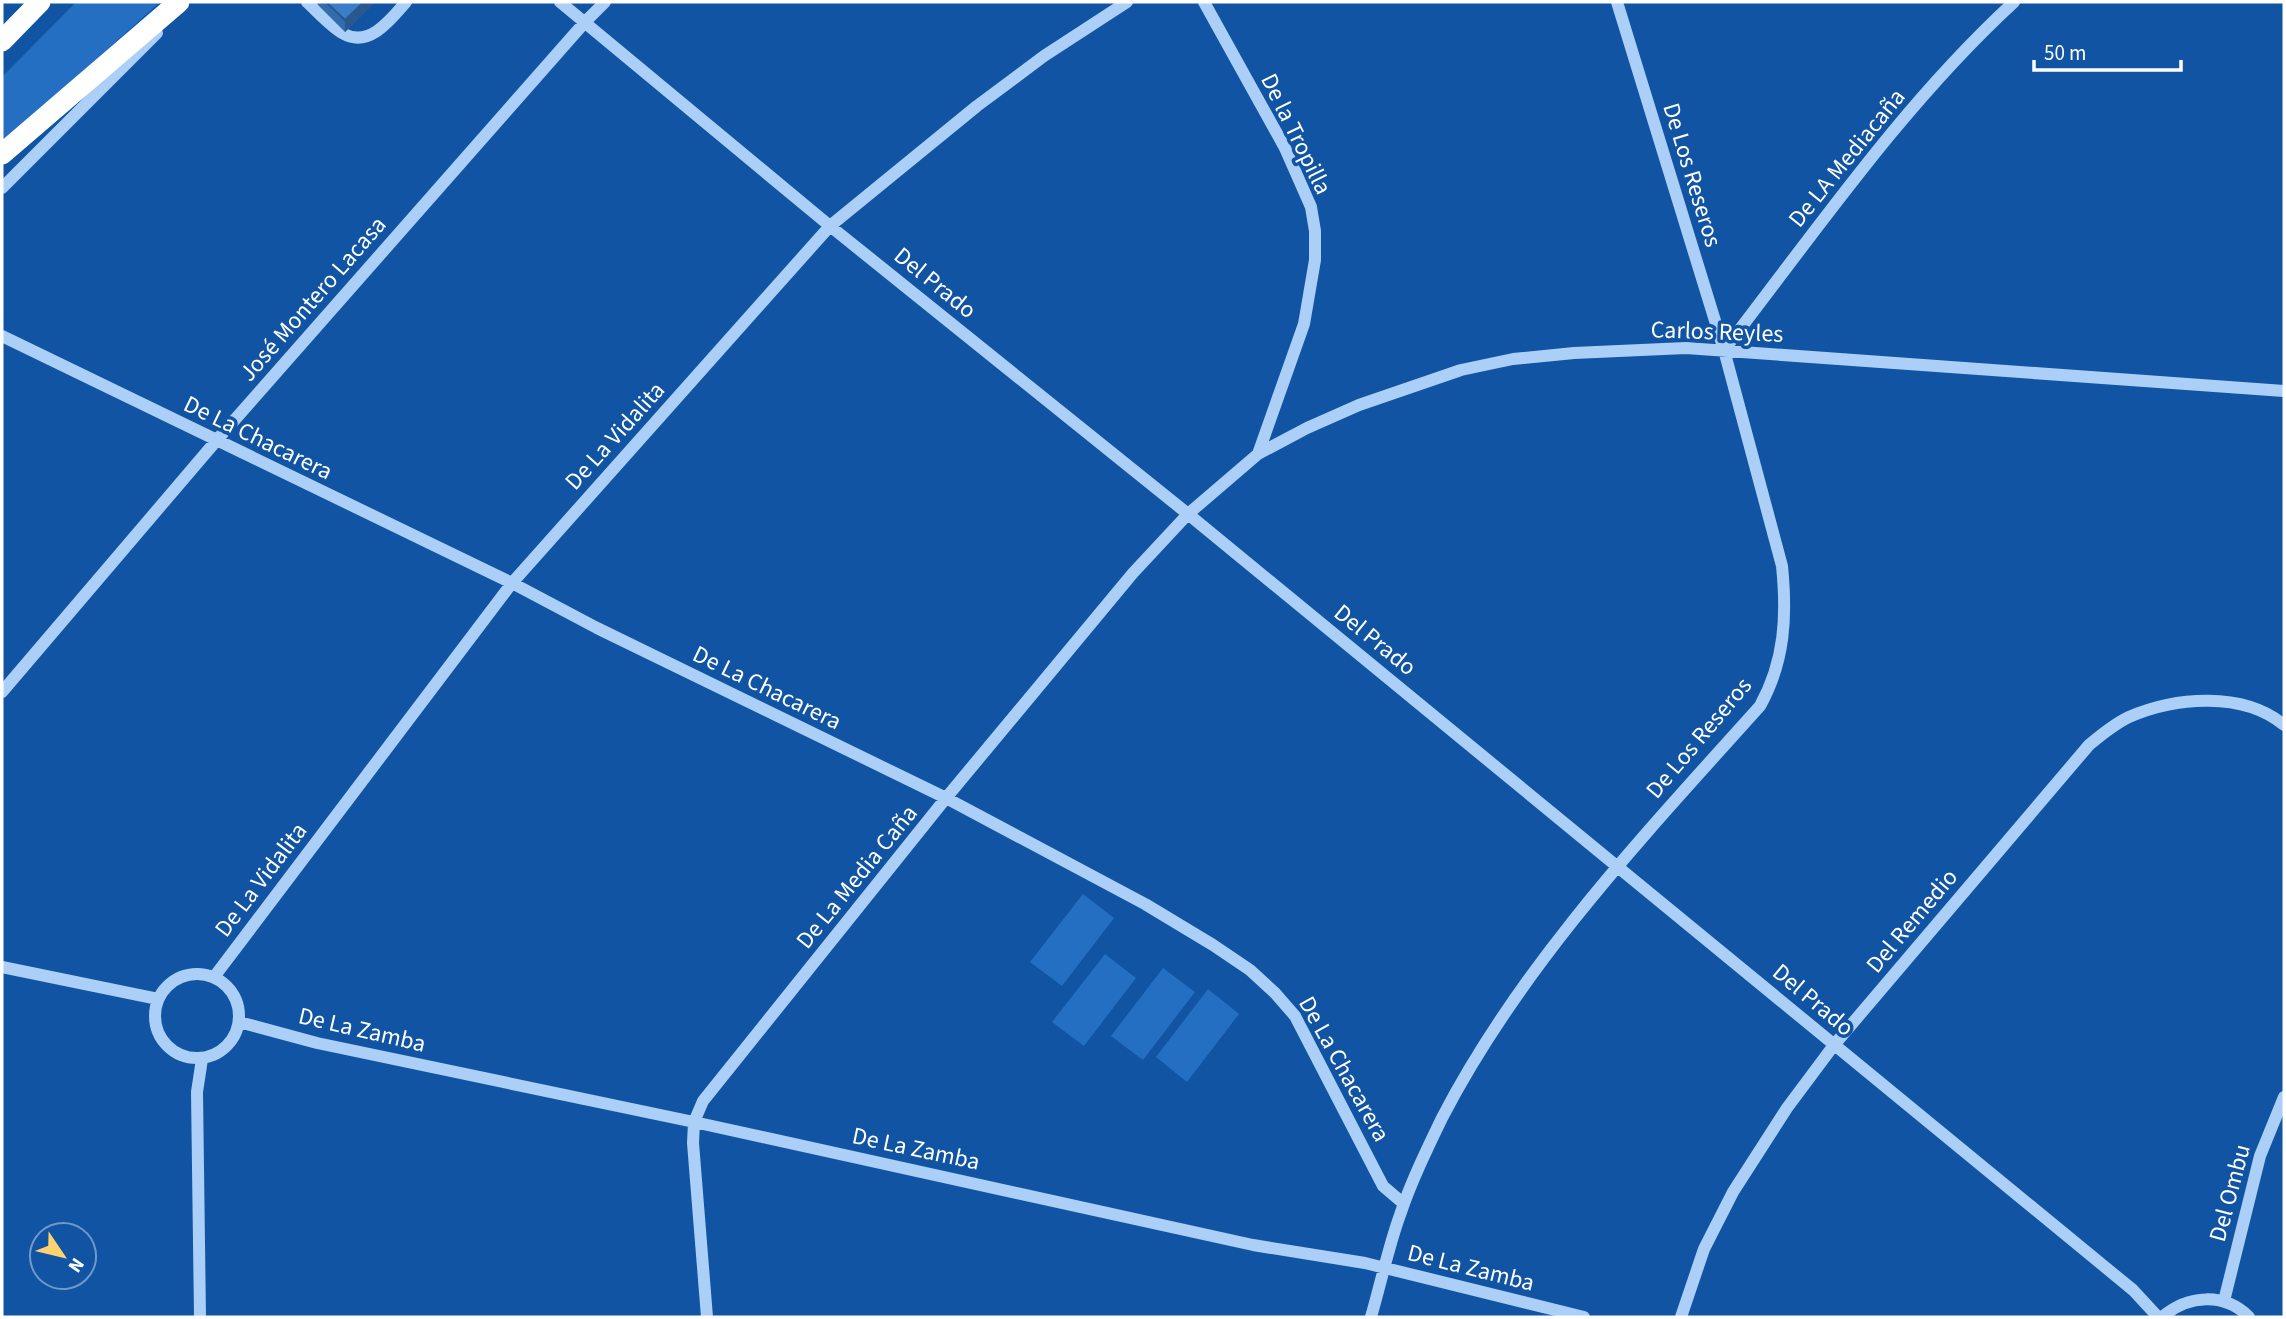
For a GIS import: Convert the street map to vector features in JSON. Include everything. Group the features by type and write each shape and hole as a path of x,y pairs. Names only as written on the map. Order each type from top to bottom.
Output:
{"highway":[{"path":"2,41 40,2"},
{"path":"2,154 178,2"}],"street":[{"path":"2,188 188,2"},
{"path":"307,2 345,35 362,36 382,30 407,2"},
{"name":"Del Prado","path":"560,2 2133,1290 2160,1317 2189,1301 2224,1301"},
{"name":"José Montero Lacasa","path":"2,692 216,441 605,2"},
{"name":"De La Vidalita","path":"214,977 512,583 831,226 976,106 1044,56 1127,2"},
{"name":"De la Tropilla","path":"1204,2 1285,148 1311,207 1315,231 1315,260 1304,324 1258,454"},
{"name":"De Los Reseros","path":"1371,1317 1404,1204 1443,1116 1480,1052 1516,996 1617,866 1759,706 1770,688 1781,657 1786,602 1782,566 1724,350 1617,2"},
{"name":"De LA Mediacaña","path":"1724,350 1884,142 1982,31 2014,2"},
{"name":"De La Chacarera","path":"2,336 512,583 597,628 946,798 1145,904 1250,970 1295,1016 1383,1186 1404,1204"},
{"name":"Carlos Reyles","path":"1188,514 1258,454 1359,405 1461,370 1513,359 1574,352 1686,348 1724,350 2284,391"},
{"name":"De La Media Caña","path":"707,1317 693,1143 694,1122 703,1101 946,798 1133,573 1188,514"},
{"name":"Del Remedio","path":"1681,1317 1704,1249 1733,1192 1787,1108 1834,1045 2089,745 2127,718 2154,708 2202,701 2242,704 2264,712 2284,724"},
{"path":"2,967 158,999"},
{"path":"204,974 214,977 232,991 237,1001 239,1022 231,1043 222,1051 202,1059 180,1055 163,1042 155,1021 158,999 172,982 182,976 204,974"},
{"name":"De La Zamba","path":"239,1022 317,1043 694,1122 1253,1245 1385,1268 1584,1317"},
{"path":"200,1317 197,1092 202,1059"},
{"name":"Del Ombu","path":"2224,1301 2260,1156 2284,1097"},
{"path":"2224,1301 2249,1317"}],"shaded area":[{"path":"76,2 160,2 2,144 2,77"},
{"path":"1083,894 1114,918 1062,986 1030,962"},
{"path":"1105,954 1136,978 1084,1046 1052,1022"},
{"path":"1163,968 1195,992 1143,1060 1111,1036"},
{"path":"1208,989 1239,1014 1187,1082 1156,1057"}],"building":[{"path":"326,2 364,2 345,20"}]}
